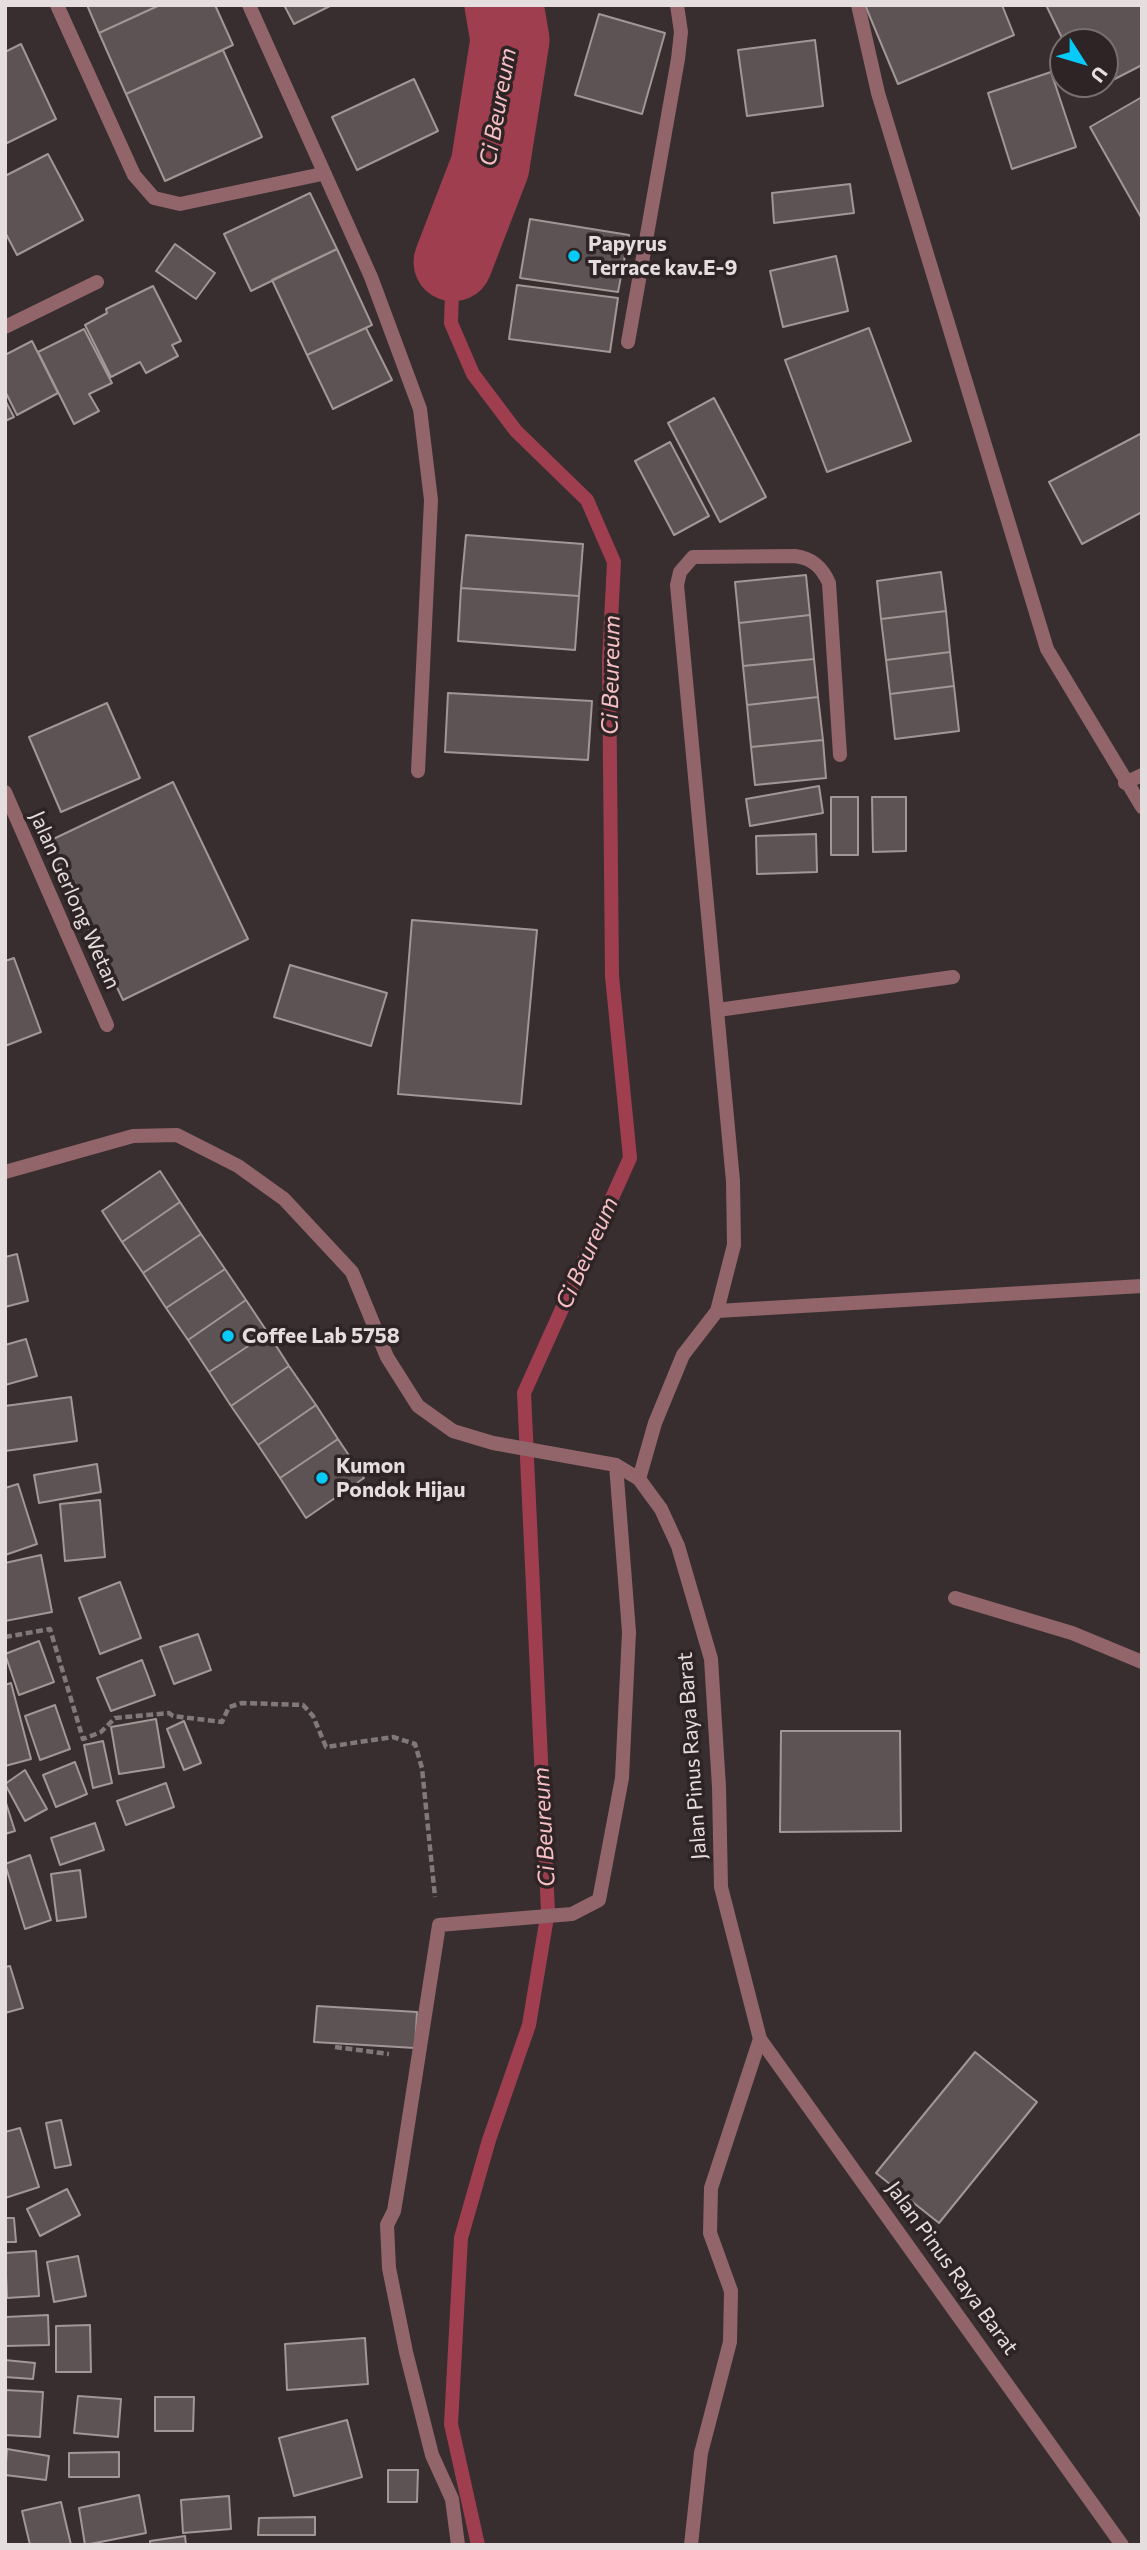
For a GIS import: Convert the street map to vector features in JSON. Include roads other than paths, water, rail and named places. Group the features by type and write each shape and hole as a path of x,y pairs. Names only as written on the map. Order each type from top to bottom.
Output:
{"street":[{"path":"57,5 134,175 154,198 180,204 322,174"},
{"path":"249,5 322,174 371,277 420,409 431,500 418,771"},
{"path":"628,342 678,59 681,32 677,5"},
{"path":"858,5 878,93 1046,649 1142,807"},
{"path":"5,327 97,282"},
{"path":"639,1479 655,1423 683,1355 717,1311 734,1245 733,1181 677,584 680,572 693,557 795,555 807,557 824,572 829,583 840,755"},
{"path":"1125,783 1142,775"},
{"name":"Jalan Gerlong Wetan","path":"5,792 107,1024"},
{"path":"718,1010 953,977"},
{"name":"Jalan Pinus Raya Barat","path":"5,1172 133,1136 177,1135 238,1166 284,1199 352,1272 387,1357 418,1406 453,1431 493,1443 616,1465 639,1479 661,1509 678,1546 711,1659 719,1787 721,1887 760,2039 1122,2545"},
{"path":"717,1311 1142,1286"},
{"path":"458,2545 452,2499 432,2455 389,2268 387,2225 394,2211 406,2123 421,2058 439,1925 572,1914 599,1900 622,1777 629,1632 616,1465"},
{"path":"955,1598 1072,1633 1142,1662"},
{"path":"691,2545 701,2454 730,2342 731,2291 710,2233 711,2188 760,2039"}],"waterway":[{"name":"Ci Beureum","path":"453,262 490,166 510,40 504,5"},
{"name":"Ci Beureum","path":"453,262 451,323 473,374 516,431 587,500 614,562 609,660 612,976 630,1158 524,1393 548,1911 529,2025 489,2140 461,2238 451,2424 478,2545"}],"place":[{"name":"Papyrus Terrace kav.E-9","path":"574,256"},
{"name":"Coffee Lab 5758","path":"228,1336"},
{"name":"Kumon Pondok Hijau","path":"322,1478"}]}
